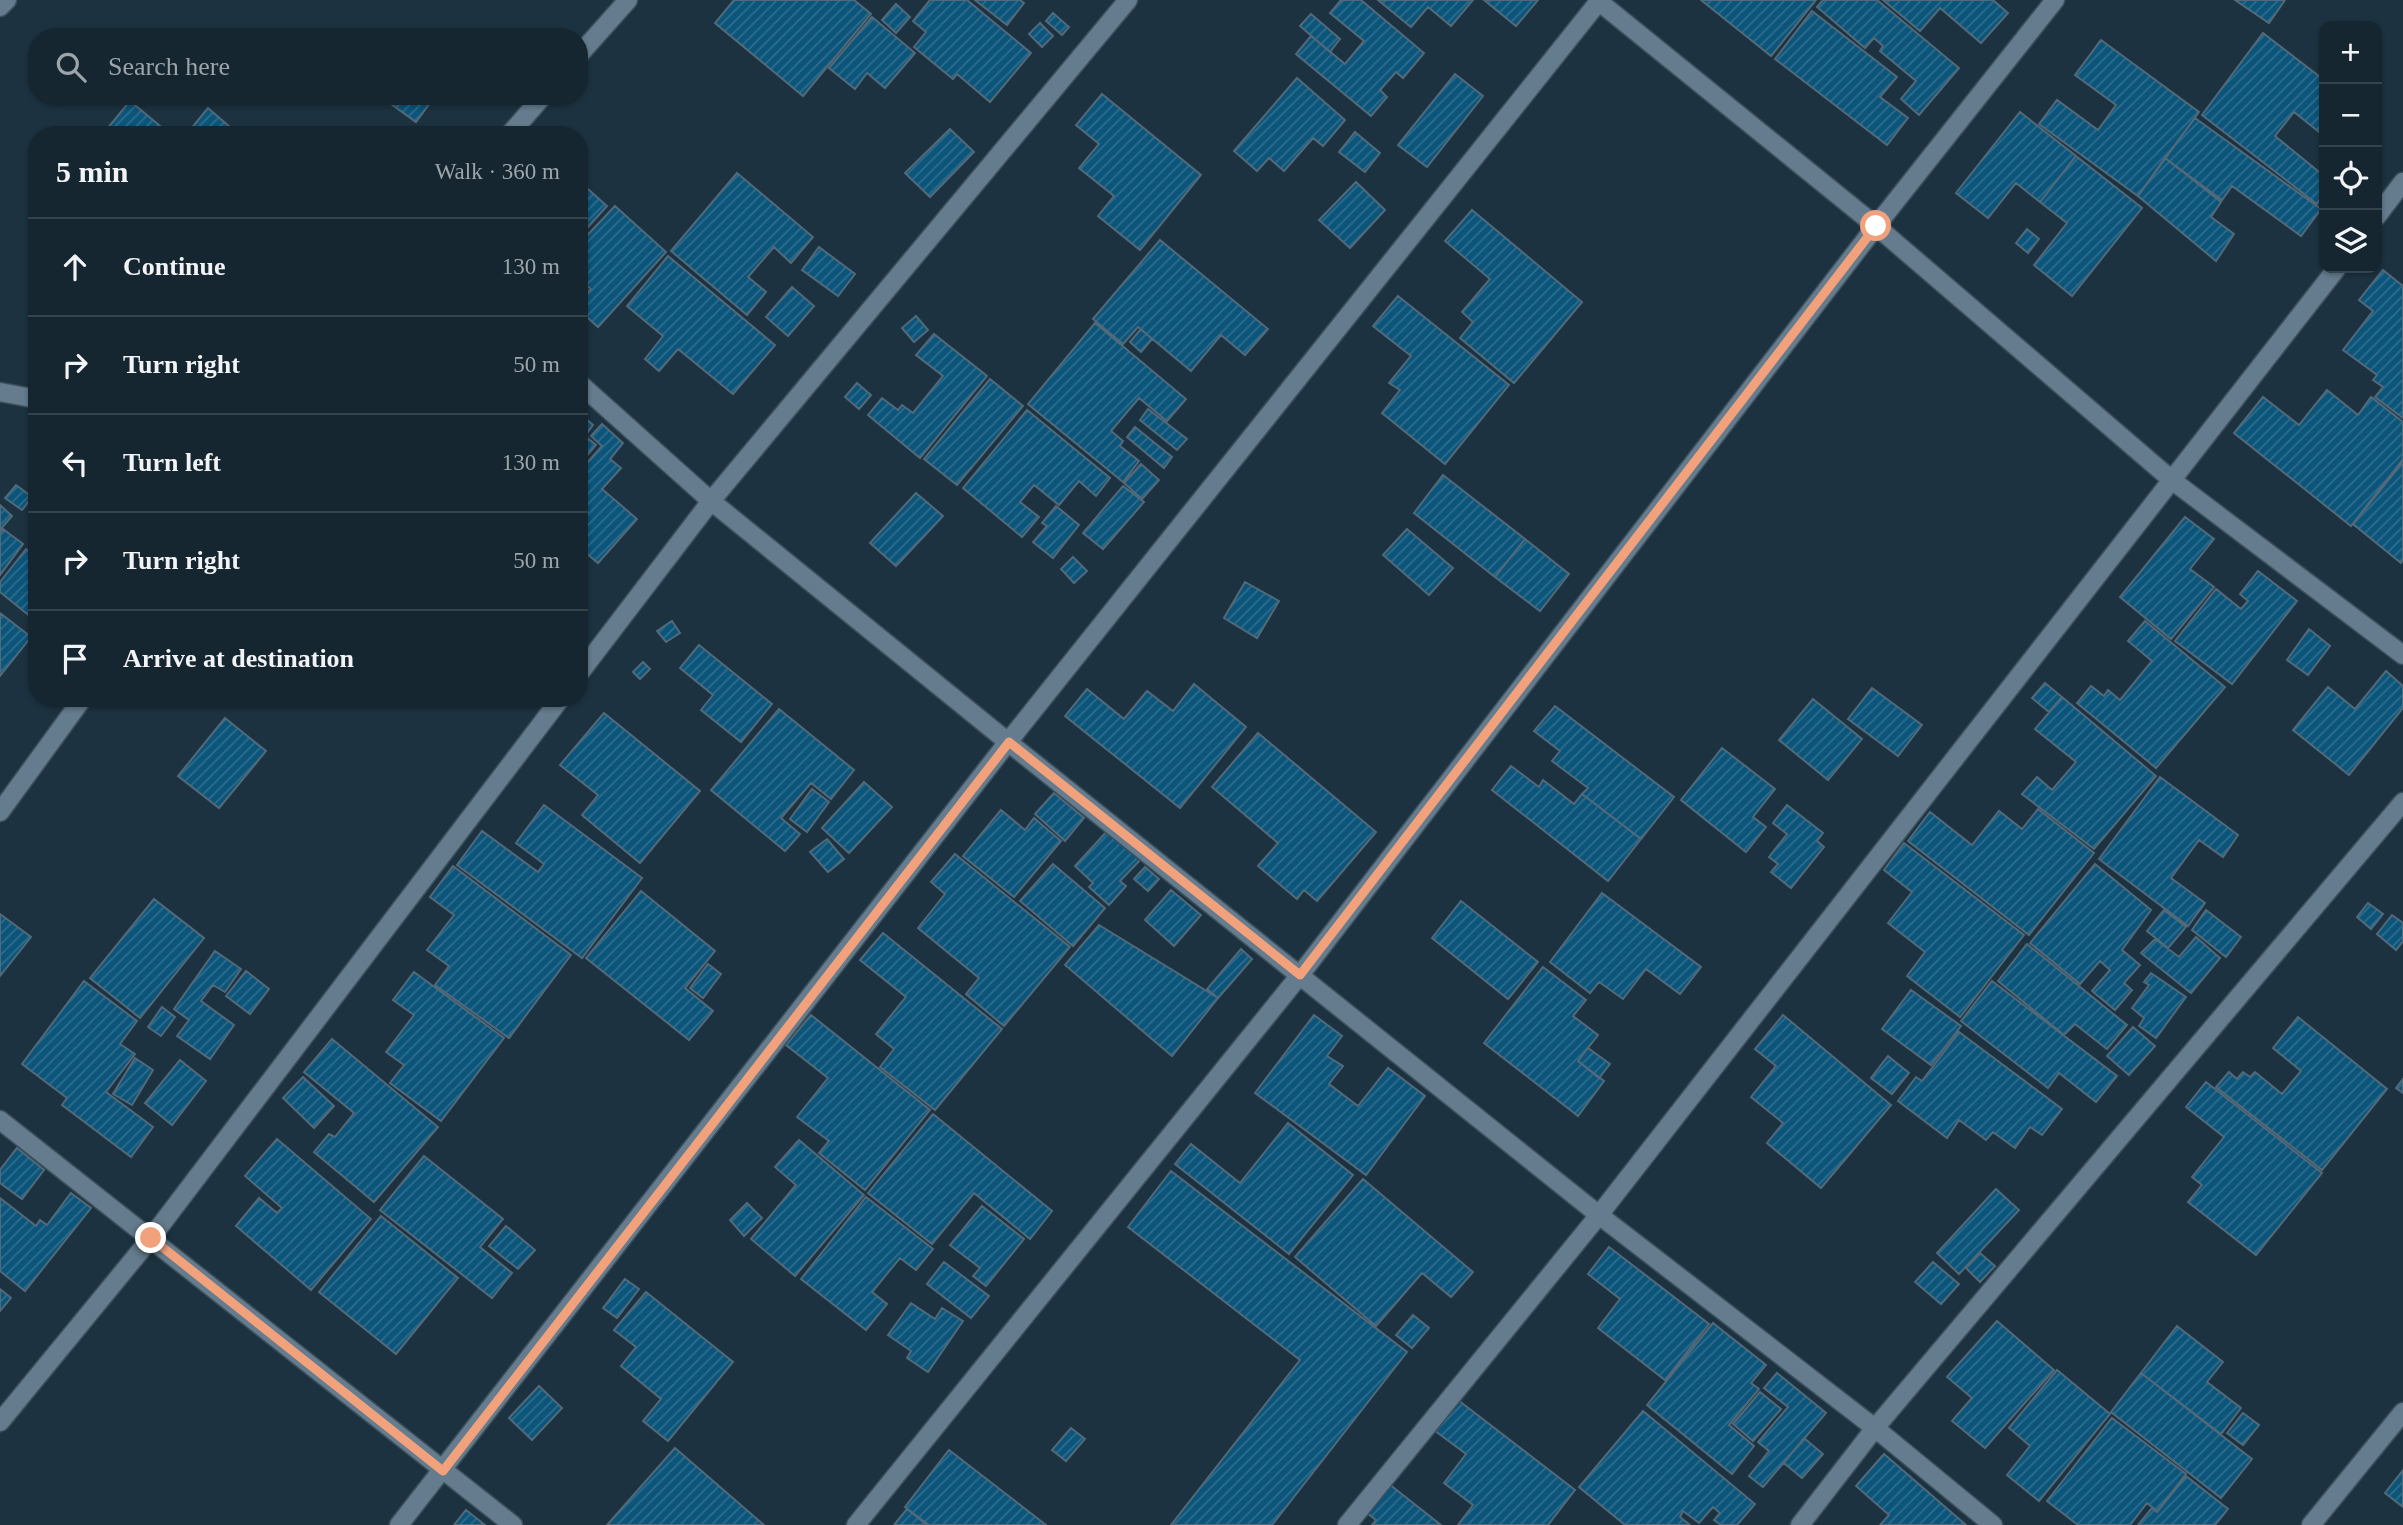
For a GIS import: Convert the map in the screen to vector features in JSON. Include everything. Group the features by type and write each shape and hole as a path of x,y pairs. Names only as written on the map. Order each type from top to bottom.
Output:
{"street":[{"path":"0,7 7,0"},
{"path":"588,45 628,0"},
{"path":"588,662 711,501 1128,0"},
{"path":"856,1525 1300,975 1876,226 2055,0"},
{"path":"399,1525 1009,742 1598,1 1876,226 2173,481 2403,655"},
{"path":"517,126 535,105"},
{"path":"2382,210 2403,182"},
{"path":"1347,1525 1599,1215 2333,273"},
{"path":"0,391 28,397"},
{"path":"588,391 711,501 1009,742 1599,1215 1875,1428 1993,1525"},
{"path":"0,812 76,707"},
{"path":"0,1422 151,1238 554,707"},
{"path":"1800,1525 1875,1428 2403,802"},
{"path":"0,1120 513,1525"},
{"path":"2311,1525 2403,1412"}],"building":[{"path":"734,0 854,0 871,14 803,96 715,23"},
{"path":"930,0 967,0 1031,53 990,102 957,74 953,79 914,47 926,32 913,21"},
{"path":"975,0 1020,0 1024,3 1007,25"},
{"path":"1341,0 1361,0 1424,53 1403,78 1396,72 1380,90 1387,97 1371,116 1296,54 1311,36 1345,64 1364,41 1330,13"},
{"path":"1378,0 1473,0 1451,26 1428,7 1411,27"},
{"path":"1484,0 1538,0 1516,26"},
{"path":"1701,0 1816,0 1771,56"},
{"path":"1823,0 1877,0 1959,68 1919,115 1901,99 1916,81 1880,51 1883,46 1874,38 1865,48 1817,7"},
{"path":"1883,0 1993,0 2008,13 1981,43 1940,8 1920,31"},
{"path":"2235,0 2285,0 2269,23"},
{"path":"896,4 910,17 896,33 882,20"},
{"path":"1812,11 1897,77 1880,97 1908,118 1887,145 1775,59"},
{"path":"1053,13 1069,27 1062,35 1046,21"},
{"path":"1311,14 1340,39 1330,52 1300,26"},
{"path":"872,17 915,53 885,88 867,73 855,89 829,68"},
{"path":"1040,23 1053,36 1042,47 1029,34"},
{"path":"2263,33 2319,76 2319,132 2294,112 2275,136 2319,172 2317,204 2202,115"},
{"path":"2101,40 2199,112 2138,196 2039,124 2057,100 2098,130 2116,105 2075,75"},
{"path":"1455,74 1483,96 1427,167 1398,145"},
{"path":"1297,78 1345,120 1323,146 1313,138 1284,171 1269,158 1257,171 1234,151"},
{"path":"1102,94 1201,175 1140,250 1098,216 1114,196 1079,168 1099,144 1076,125"},
{"path":"127,105 135,105 160,126 109,126"},
{"path":"392,105 428,105 416,122"},
{"path":"208,108 229,126 193,126"},
{"path":"2020,112 2076,156 2040,202 2016,183 1988,218 1956,193"},
{"path":"2195,118 2319,208 2319,212 2301,236 2232,186 2222,200 2165,158"},
{"path":"950,129 974,152 930,197 905,173"},
{"path":"1355,132 1380,153 1365,172 1339,152"},
{"path":"2076,156 2142,208 2072,296 2034,265 2067,223 2040,202"},
{"path":"2165,158 2221,202 2211,217 2234,234 2216,261 2138,196"},
{"path":"737,173 813,237 791,263 774,247 748,277 766,292 747,315 671,251"},
{"path":"1356,182 1385,210 1350,248 1319,220"},
{"path":"588,189 607,206 588,227"},
{"path":"615,206 666,252 598,327 588,318 588,292 591,289 588,286 588,234"},
{"path":"1472,210 1582,302 1514,383 1460,338 1473,322 1462,312 1490,279 1445,241"},
{"path":"2027,229 2039,239 2028,253 2016,243"},
{"path":"1160,240 1268,329 1245,355 1221,335 1191,371 1138,327 1123,344 1093,319"},
{"path":"819,247 855,274 838,296 802,270"},
{"path":"668,256 775,345 733,394 678,349 659,371 645,359 663,336 627,306"},
{"path":"2382,271 2403,286 2403,418 2375,397 2383,387 2373,380 2377,375 2343,350 2373,311 2359,300"},
{"path":"792,287 814,306 788,336 766,317"},
{"path":"1398,296 1509,385 1445,464 1382,413 1400,390 1389,383 1411,356 1373,326"},
{"path":"916,316 928,330 914,342 902,328"},
{"path":"1095,323 1186,399 1167,421 1139,398 1111,431 1123,441 1120,446 1139,461 1123,482 1028,404"},
{"path":"1141,329 1152,339 1141,352 1130,342"},
{"path":"934,334 987,376 920,458 868,415 882,398 898,410 902,405 913,413 943,376 916,355"},
{"path":"990,379 1023,406 957,485 924,459"},
{"path":"857,383 871,395 859,409 845,397"},
{"path":"2327,390 2358,415 2371,397 2403,422 2403,459 2351,526 2234,433 2263,397 2299,425"},
{"path":"1148,409 1187,439 1177,450 1140,420"},
{"path":"1027,410 1110,478 1096,496 1079,481 1059,505 1034,485 1020,502 1039,517 1022,537 963,488"},
{"path":"602,424 623,443 610,459 621,468 602,489 637,519 598,563 588,555 588,462 602,446 591,436"},
{"path":"1135,427 1172,457 1164,468 1127,437"},
{"path":"588,438 596,445 588,454"},
{"path":"2403,462 2403,560 2401,563 2353,524"},
{"path":"1141,464 1159,480 1142,499 1124,483"},
{"path":"1443,475 1525,539 1495,577 1414,513"},
{"path":"16,485 28,494 28,502 22,510 5,498"},
{"path":"1123,486 1144,502 1103,549 1083,533"},
{"path":"916,493 943,516 896,566 870,543"},
{"path":"0,505 12,516 0,530"},
{"path":"1056,506 1079,525 1053,558 1033,542 1047,526 1042,523"},
{"path":"2185,517 2214,539 2190,569 2214,587 2171,639 2120,597"},
{"path":"3,529 23,544 0,575 0,533"},
{"path":"1407,529 1453,568 1429,595 1383,555"},
{"path":"1525,539 1569,574 1540,611 1495,577"},
{"path":"26,549 28,550 28,615 0,592 0,582"},
{"path":"1073,557 1087,571 1074,583 1061,569"},
{"path":"2258,571 2297,601 2232,684 2175,641 2216,589 2241,609 2248,601 2240,594"},
{"path":"1245,582 1279,601 1257,638 1224,618"},
{"path":"0,613 28,635 28,641 0,676"},
{"path":"672,621 680,633 666,642 657,631"},
{"path":"2145,621 2225,687 2156,768 2077,703 2091,686 2104,696 2108,690 2120,700 2152,661 2128,641"},
{"path":"2309,629 2330,646 2308,675 2287,660"},
{"path":"699,645 772,704 741,742 701,710 713,695 680,668"},
{"path":"643,662 650,669 640,679 633,672"},
{"path":"2386,671 2403,686 2403,708 2349,775 2293,730 2328,687 2355,709"},
{"path":"2045,683 2062,697 2049,712 2032,698"},
{"path":"1194,684 1246,727 1180,808 1065,716 1087,689 1124,719 1147,691 1173,711"},
{"path":"1872,688 1922,725 1898,756 1848,719"},
{"path":"2062,697 2156,776 2094,849 2022,794 2037,777 2052,790 2076,762 2035,729"},
{"path":"1813,699 1862,739 1828,780 1779,740"},
{"path":"1555,706 1674,797 1641,839 1582,794 1588,788 1552,761 1560,751 1534,731"},
{"path":"779,709 854,770 831,799 811,783 781,818 800,834 785,851 711,790"},
{"path":"604,713 700,791 640,863 582,815 598,795 560,765"},
{"path":"225,718 266,751 219,808 178,776"},
{"path":"1258,733 1376,832 1317,901 1304,890 1297,899 1258,866 1278,843 1212,787"},
{"path":"1722,748 1775,789 1753,817 1766,827 1746,852 1681,800"},
{"path":"1511,766 1539,787 1543,780 1574,804 1582,794 1641,839 1608,881 1492,790"},
{"path":"2160,777 2238,835 2223,857 2199,840 2171,878 2205,903 2188,926 2099,859"},
{"path":"864,782 892,807 849,853 822,828"},
{"path":"812,789 829,802 807,832 790,819"},
{"path":"1054,793 1084,818 1065,841 1035,814"},
{"path":"544,805 642,878 582,958 457,865 482,831 538,872 544,864 516,843"},
{"path":"1787,805 1823,833 1817,841 1824,847 1791,888 1771,872 1778,864 1769,857 1787,834 1773,823"},
{"path":"2038,809 2094,853 2029,935 1908,841 1930,812 1972,845 1999,811 2022,829"},
{"path":"1001,810 1025,830 1034,818 1061,841 1014,897 963,856"},
{"path":"1109,829 1142,858 1120,881 1126,886 1109,905 1089,887 1093,883 1075,866"},
{"path":"827,839 844,859 828,872 810,852"},
{"path":"1904,843 2024,935 1960,1017 1907,976 1925,952 1888,923 1912,892 1884,870"},
{"path":"955,854 1070,947 1004,1026 966,994 979,978 918,928 945,894 931,882"},
{"path":"1053,864 1105,908 1073,946 1020,901"},
{"path":"2095,864 2151,910 2122,950 2140,965 2124,983 2132,990 2115,1010 2092,991 2110,970 2100,961 2080,984 2030,943"},
{"path":"453,866 571,955 509,1038 435,985 449,966 427,950 454,915 430,897"},
{"path":"1145,867 1159,879 1148,891 1134,879"},
{"path":"1171,890 1201,915 1174,946 1145,920"},
{"path":"641,891 715,951 685,988 713,1011 689,1040 586,958"},
{"path":"1602,893 1701,967 1680,994 1646,969 1623,999 1599,982 1590,993 1550,962"},
{"path":"154,899 204,938 140,1018 90,978"},
{"path":"1461,901 1538,962 1508,999 1432,938"},
{"path":"2368,903 2383,914 2371,929 2357,917"},
{"path":"2164,910 2186,927 2168,948 2147,931"},
{"path":"2206,910 2241,937 2226,957 2192,930"},
{"path":"0,914 31,937 0,976"},
{"path":"2392,915 2403,923 2403,941 2396,950 2377,934"},
{"path":"1099,925 1218,998 1172,1056 1065,965"},
{"path":"883,933 1002,1029 935,1110 880,1067 894,1049 876,1034 906,997 860,960"},
{"path":"2196,937 2220,958 2191,993 2141,953 2155,939 2179,957"},
{"path":"2027,944 2127,1025 2107,1049 2075,1024 2064,1035 1998,981"},
{"path":"1241,949 1252,959 1218,998 1207,989"},
{"path":"215,951 241,969 225,992 213,985 201,1001 234,1025 210,1059 177,1036 189,1020 174,1009"},
{"path":"708,964 721,974 703,998 690,988"},
{"path":"1543,967 1586,1000 1573,1016 1598,1035 1578,1061 1604,1081 1578,1116 1484,1043"},
{"path":"246,971 269,989 250,1014 226,996"},
{"path":"414,972 504,1038 441,1121 390,1083 404,1065 386,1052 414,1015 393,1000"},
{"path":"2151,973 2186,997 2156,1038 2139,1026 2144,1018 2132,1008 2149,985 2144,982"},
{"path":"84,981 137,1021 120,1044 135,1054 106,1092 153,1127 131,1157 62,1105 67,1098 22,1064"},
{"path":"1992,981 2117,1076 2096,1102 2059,1073 2048,1088 1961,1021"},
{"path":"1911,990 1961,1026 1931,1065 1882,1029"},
{"path":"162,1007 175,1017 161,1036 148,1027"},
{"path":"811,1015 930,1110 865,1190 819,1153 829,1141 797,1117 828,1078 786,1045"},
{"path":"1314,1015 1342,1036 1327,1056 1343,1066 1329,1084 1358,1106 1388,1068 1425,1096 1366,1175 1255,1093"},
{"path":"1783,1015 1891,1105 1821,1188 1767,1143 1783,1123 1751,1097 1776,1066 1755,1049"},
{"path":"2298,1017 2387,1089 2322,1170 2216,1087 2229,1072 2237,1079 2243,1072 2250,1077 2255,1072 2282,1094 2301,1071 2273,1048"},
{"path":"2133,1027 2155,1046 2129,1075 2107,1056"},
{"path":"1959,1032 2062,1109 2042,1135 2030,1127 2015,1148 1993,1132 1986,1140 1959,1120 1947,1138 1898,1101 1916,1077 1922,1081"},
{"path":"332,1039 438,1127 374,1202 314,1152 329,1134 335,1137 354,1113 304,1072"},
{"path":"1588,1048 1610,1064 1599,1078 1578,1061"},
{"path":"1888,1056 1909,1073 1892,1094 1871,1078"},
{"path":"135,1058 153,1070 132,1105 113,1094"},
{"path":"180,1060 206,1081 172,1125 145,1103"},
{"path":"303,1077 334,1106 314,1128 283,1098"},
{"path":"2403,1079 2403,1093 2396,1088"},
{"path":"2206,1082 2322,1173 2256,1255 2188,1202 2202,1185 2192,1177 2224,1137 2186,1107"},
{"path":"933,1114 1052,1211 1030,1239 974,1193 932,1244 868,1193"},
{"path":"1288,1123 1353,1175 1289,1254 1175,1164 1191,1144 1240,1183"},
{"path":"277,1139 371,1219 311,1290 236,1226 259,1198 277,1213 282,1208 245,1176"},
{"path":"799,1140 864,1195 795,1276 751,1239 796,1185 775,1167"},
{"path":"17,1148 44,1170 22,1199 0,1183 0,1170"},
{"path":"424,1156 503,1219 480,1247 512,1273 492,1298 380,1210"},
{"path":"1171,1171 1407,1352 1272,1525 1171,1525 1300,1360 1128,1227"},
{"path":"1363,1179 1473,1272 1451,1297 1422,1273 1376,1326 1295,1257"},
{"path":"1996,1189 2019,1210 1959,1274 1937,1253"},
{"path":"71,1193 91,1208 25,1291 0,1271 0,1198 36,1226 40,1220 47,1225"},
{"path":"866,1197 933,1249 916,1270 900,1258 872,1292 887,1304 866,1330 801,1279"},
{"path":"747,1203 762,1218 744,1236 730,1220"},
{"path":"982,1206 1024,1239 986,1286 973,1276 980,1268 950,1245"},
{"path":"381,1216 458,1278 396,1354 319,1292"},
{"path":"506,1226 535,1250 518,1269 489,1246"},
{"path":"1609,1247 1709,1324 1665,1380 1598,1328 1620,1299 1588,1274"},
{"path":"1980,1253 1995,1266 1980,1282 1966,1268"},
{"path":"944,1262 989,1296 971,1318 927,1284"},
{"path":"1933,1262 1959,1284 1941,1304 1915,1282"},
{"path":"625,1279 639,1289 617,1318 603,1308"},
{"path":"0,1289 11,1298 0,1311"},
{"path":"646,1292 733,1362 668,1441 643,1421 661,1399 621,1366 636,1347 614,1330"},
{"path":"911,1303 935,1319 942,1308 963,1321 928,1372 907,1358 911,1351 888,1335"},
{"path":"1413,1315 1429,1328 1412,1348 1396,1335"},
{"path":"1997,1321 2054,1370 1985,1448 1952,1421 1972,1398 1947,1377"},
{"path":"1713,1323 1766,1365 1751,1383 1759,1389 1729,1425 1754,1446 1732,1474 1647,1405"},
{"path":"2177,1326 2223,1362 2207,1382 2241,1408 2221,1434 2141,1373"},
{"path":"2057,1370 2110,1414 2039,1501 2007,1475 2030,1446 2009,1428"},
{"path":"1777,1373 1826,1413 1763,1487 1749,1476 1769,1451 1758,1442 1788,1407 1764,1388"},
{"path":"2141,1373 2252,1459 2221,1498 2111,1412"},
{"path":"539,1386 562,1408 532,1440 509,1418"},
{"path":"1760,1392 1781,1409 1753,1441 1733,1424"},
{"path":"1454,1397 1575,1490 1548,1525 1458,1525 1473,1505 1444,1483 1466,1454 1430,1427"},
{"path":"1643,1411 1755,1504 1737,1525 1721,1525 1714,1520 1720,1513 1713,1507 1699,1523 1683,1511 1680,1517 1690,1525 1625,1525 1579,1487"},
{"path":"2243,1413 2259,1425 2243,1445 2227,1433"},
{"path":"2112,1418 2186,1474 2157,1511 2147,1503 2130,1525 2078,1525 2047,1501"},
{"path":"1071,1428 1085,1439 1066,1461 1052,1450"},
{"path":"1804,1438 1823,1454 1802,1478 1784,1463"},
{"path":"675,1448 764,1525 607,1525"},
{"path":"949,1450 1046,1525 929,1525 905,1507"},
{"path":"1884,1454 1966,1525 1880,1525 1889,1515 1856,1486"},
{"path":"2403,1470 2403,1507 2385,1493"},
{"path":"2186,1476 2228,1509 2215,1525 2138,1525 2152,1508 2157,1512"},
{"path":"1389,1484 1441,1525 1372,1525 1376,1520 1367,1513"},
{"path":"907,1509 927,1525 894,1525"},
{"path":"466,1510 485,1525 454,1525"}],"route":[{"path":"151,1238 443,1471 1009,742 1300,975 1876,226"}]}
